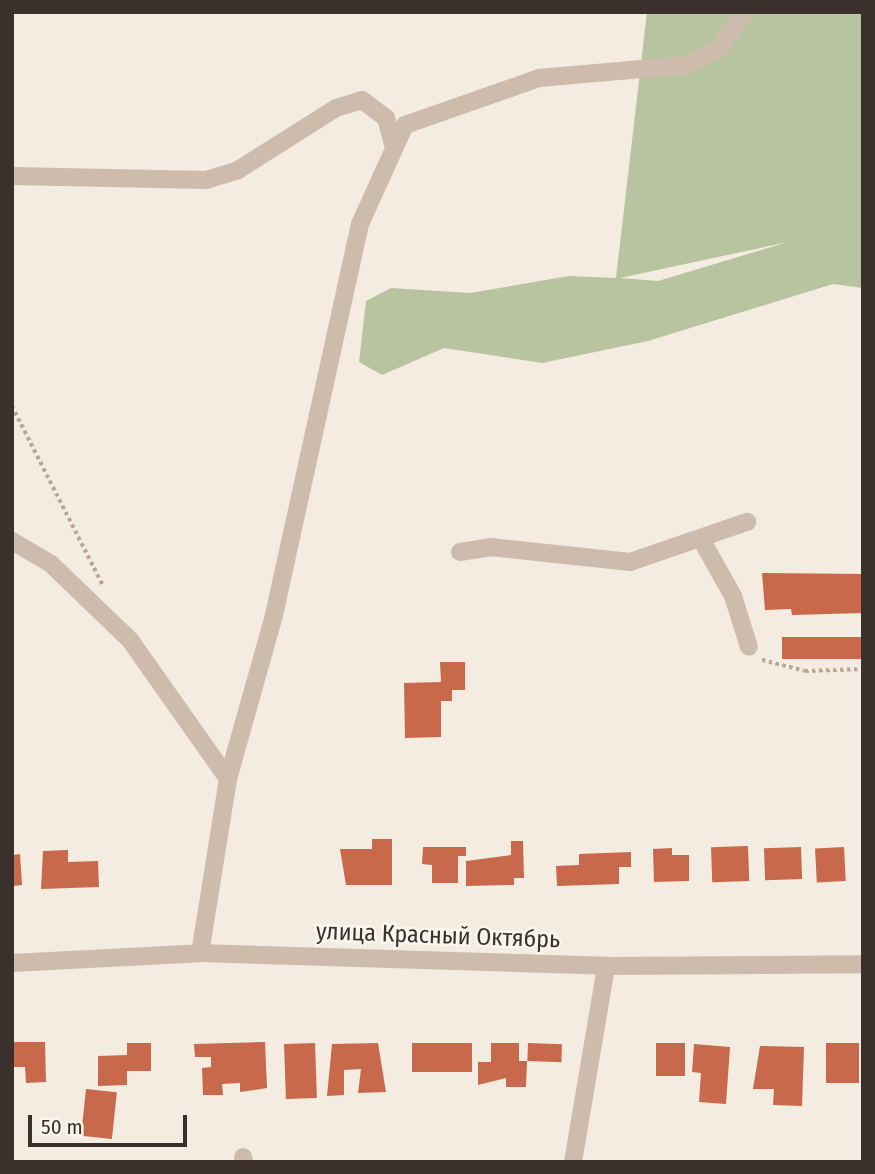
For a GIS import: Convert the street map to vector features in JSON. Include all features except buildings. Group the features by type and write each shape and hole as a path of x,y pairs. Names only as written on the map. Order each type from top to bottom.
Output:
{"street":[{"path":"201,953 228,779 274,615 360,224 405,125 515,84 566,73 687,65 717,50 746,12"},
{"path":"12,176 206,180 237,170 336,108 362,100 386,118 394,148"},
{"path":"460,552 490,547 630,562 747,522"},
{"path":"701,539 733,596 751,653"},
{"path":"12,541 51,564 130,640 228,779"},
{"name":"улица Красный Октябрь","path":"12,963 201,953 606,966 863,964"},
{"path":"573,1162 606,966"}],"path":[{"path":"12,406 106,592"},
{"path":"751,653 805,671 863,669"}],"green space":[{"path":"647,12 863,12 863,288 833,284 648,341 542,363 444,348 382,375 359,362 366,301 391,288 470,293 569,276 616,278","holes":["788,242 658,281 620,278"]}]}
